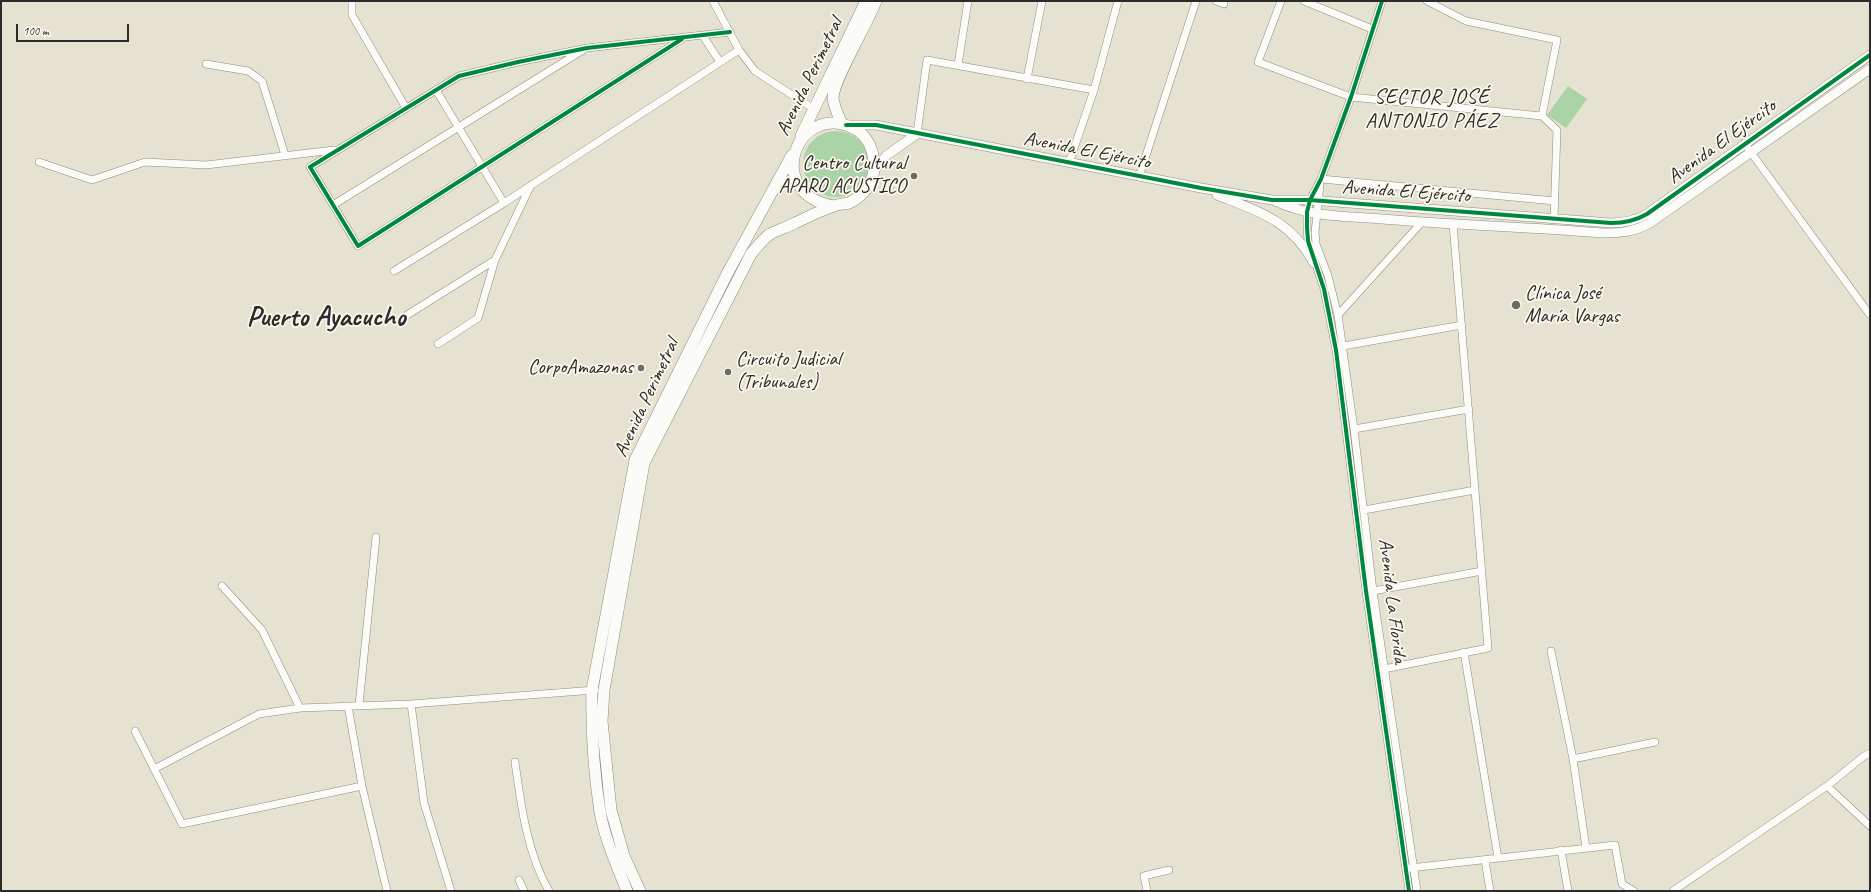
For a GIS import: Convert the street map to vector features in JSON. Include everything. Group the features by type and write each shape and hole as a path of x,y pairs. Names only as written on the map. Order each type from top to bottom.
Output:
{"main road":[{"name":"Avenida Perimetral","path":"640,891 624,856 611,810 598,690 635,460 727,274 795,149 866,1"},
{"name":"Avenida Perimetral","path":"844,124 835,109 834,88 870,17 876,1"},
{"path":"828,123 844,124 858,131 868,142 874,155 874,170 870,184 861,195 849,203 834,206 821,204 809,197 800,188 794,176 793,162 795,149 803,137 814,128 828,123"},
{"name":"Avenida Perimetral","path":"628,891 614,859 600,813 592,721 644,463 751,254 771,234 834,206"}],"street":[{"path":"352,1 352,15 406,108"},
{"path":"713,1 739,50 755,70 814,109"},
{"path":"958,65 968,1"},
{"path":"1027,79 1042,1"},
{"path":"1069,163 1094,90 1118,1"},
{"path":"1139,177 1196,1"},
{"path":"1216,1 1224,4 1224,1"},
{"path":"1281,1 1258,62 1351,97 1542,116 1557,130 1554,219"},
{"path":"1304,1 1372,29"},
{"path":"1382,1 1351,97 1314,200 1308,241 1314,263 1324,289 1336,350 1365,583 1410,869 1409,891"},
{"path":"1427,1 1466,21 1557,40 1542,116"},
{"path":"682,38 358,246 310,167 459,76 587,48 730,32"},
{"path":"703,36 720,62"},
{"path":"332,205 587,48"},
{"path":"394,271 504,203 739,50"},
{"name":"Avenida El Ejército","path":"844,124 876,125 1139,177 1272,200 1314,200 1610,223 1636,220 1870,55"},
{"path":"874,170 887,155 917,134 927,60 1094,90"},
{"path":"206,64 248,71 262,81 285,155"},
{"name":"Avenida El Ejército","path":"1272,200 1291,209 1311,213 1453,224 1602,233 1625,233 1650,223 1870,69"},
{"path":"436,90 504,203"},
{"path":"1744,143 1868,311"},
{"path":"39,162 92,180 145,162 206,165 336,150"},
{"path":"1321,179 1555,201"},
{"path":"438,344 478,318 495,260 531,185"},
{"path":"1201,188 1275,220 1300,240 1314,263"},
{"name":"Avenida La Florida","path":"1311,213 1316,244 1328,276 1338,314 1410,869 1417,891"},
{"path":"1338,314 1422,222"},
{"path":"1384,669 1488,648 1453,224"},
{"path":"407,315 495,260"},
{"path":"1343,346 1462,325"},
{"path":"1354,429 1469,409"},
{"path":"1364,510 1475,490"},
{"path":"360,705 376,537"},
{"path":"1373,590 1482,571"},
{"path":"222,586 262,630 300,708"},
{"path":"1551,651 1573,759 1586,848"},
{"path":"1464,652 1498,858"},
{"path":"154,769 259,714 300,708 411,704 598,690"},
{"path":"411,704 424,803 451,891"},
{"path":"348,706 362,786 387,891"},
{"path":"135,731 182,824 362,786"},
{"path":"1573,759 1655,742"},
{"path":"1672,891 1828,786 1864,756 1870,753"},
{"path":"515,762 519,793 528,831 540,875 549,891"},
{"path":"1828,786 1870,826"},
{"path":"1410,869 1561,850 1615,845 1622,884 1634,891"},
{"path":"1561,850 1568,891"},
{"path":"1485,860 1490,891"},
{"path":"1147,891 1144,876 1169,870"},
{"path":"519,880 524,891"}],"green space":[{"path":"1568,86 1587,99 1566,128 1547,115"},
{"path":"830,131 842,131 854,136 864,146 869,158 867,177 854,192 842,197 830,197 818,192 808,182 803,170 803,158 808,146 818,136"}],"cycle path":[{"path":"1382,1 1351,97 1321,179 1310,200 1307,212 1307,227 1308,241 1324,289 1336,350 1366,591 1409,891"},
{"path":"682,39 358,246 310,167 459,76 587,48 730,32"},
{"path":"846,125 876,125 1201,188 1272,200 1310,200 1621,223 1634,220 1647,214 1870,55"}],"place":[{"name":"Centro Cultural APARO ACUSTICO","path":"914,176"},
{"name":"Clínica José María Vargas","path":"1516,305"},
{"name":"CorpoAmazonas","path":"641,368"},
{"name":"Circuito Judicial (Tribunales)","path":"728,372"}],"district":[{"name":"SECTOR JOSÉ ANTONIO PÁEZ","path":"1432,109"},
{"name":"Puerto Ayacucho","path":"326,318"}]}
